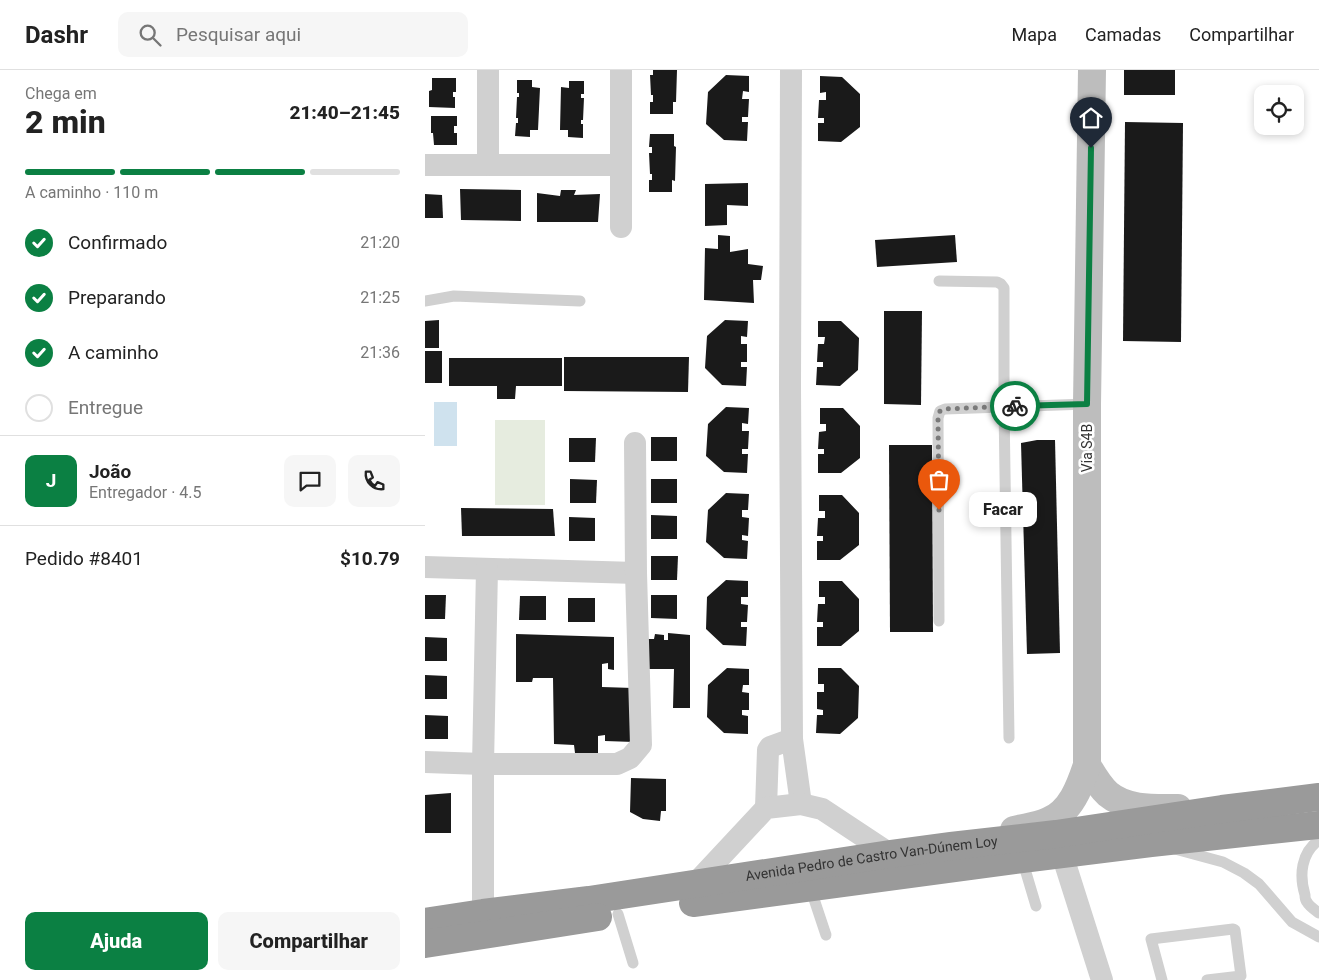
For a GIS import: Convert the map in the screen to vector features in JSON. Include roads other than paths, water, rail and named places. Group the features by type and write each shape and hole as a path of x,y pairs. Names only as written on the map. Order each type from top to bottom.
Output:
{"highway":[{"name":"Avenida Pedro de Castro Van-Dúnem Loy","path":"425,922 589,900 890,854 1056,834 1222,808 1319,797"},
{"name":"Avenida Pedro de Castro Van-Dúnem Loy","path":"425,944 618,914 1022,858 1151,842 1319,825"}],"street":[{"path":"488,70 488,164"},
{"path":"621,70 621,226"},
{"path":"791,70 790,406 792,739 801,804"},
{"name":"Via S4B","path":"1087,765 1087,404 1092,70"},
{"path":"425,164 621,165"},
{"path":"425,762 617,764 630,758 641,746 636,573 635,443"},
{"path":"425,567 636,573"},
{"path":"483,913 483,764 487,570"},
{"path":"766,808 767,750 770,747 792,739"},
{"path":"1087,765 1096,780 1109,795 1125,803 1145,808 1222,808"},
{"path":"951,846 1048,822 1063,812 1073,798 1087,765"},
{"path":"697,883 766,808 801,804 822,810 890,854"},
{"path":"1062,854 1102,980"}],"lane":[{"path":"939,281 997,282 1004,288 1009,738"},
{"path":"425,302 454,296 580,302"},
{"path":"939,621 938,418 940,411 945,409 1087,404"},
{"path":"1319,840 1313,844 1305,858 1301,871 1301,883 1307,902 1319,913"},
{"path":"1151,842 1223,862 1244,873 1259,884 1292,922 1319,937"},
{"path":"1022,858 1036,906"},
{"path":"810,887 826,935"},
{"path":"618,914 633,963"},
{"path":"1163,980 1151,939 1235,930 1242,978 1207,980"}],"water":[{"path":"434,402 457,402 457,446 434,446"}],"place":[{"name":"Facar","path":"939,510"}]}
